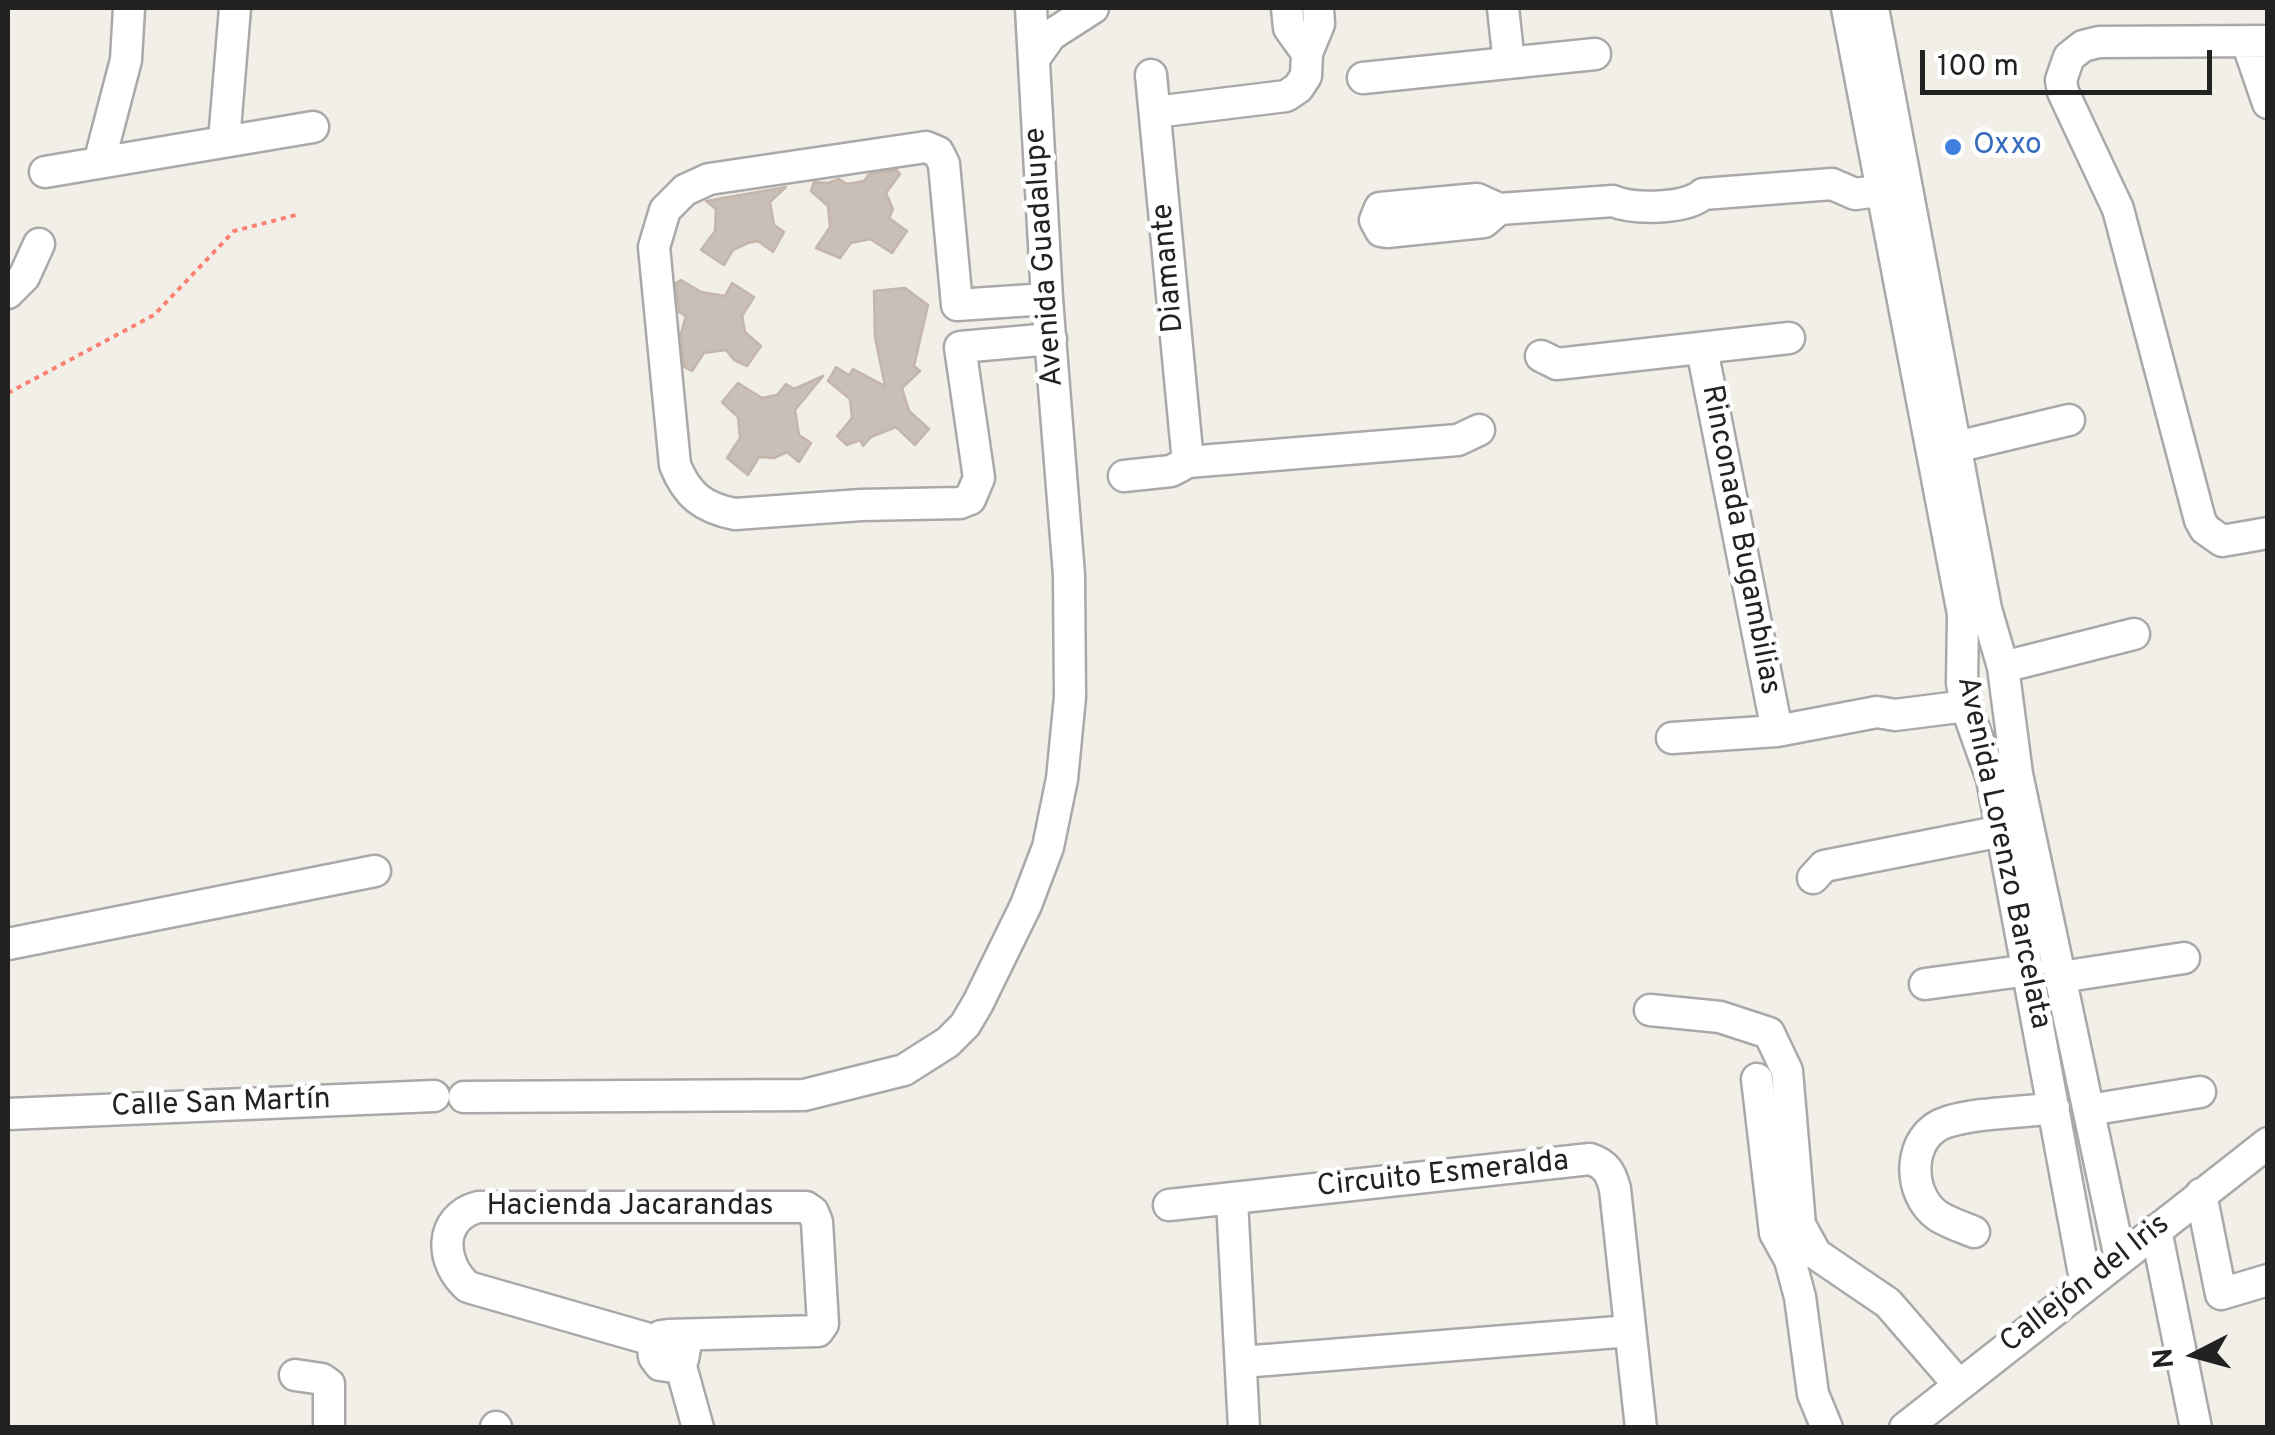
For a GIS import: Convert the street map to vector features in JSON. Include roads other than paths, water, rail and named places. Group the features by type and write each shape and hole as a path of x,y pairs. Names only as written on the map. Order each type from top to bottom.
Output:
{"street":[{"path":"99,164 126,60 129,8"},
{"path":"224,141 235,8"},
{"path":"1031,10 1066,8"},
{"path":"1034,59 1050,35 1094,8"},
{"path":"1288,8 1289,28 1307,53"},
{"path":"1155,112 1286,96 1306,76 1307,53 1319,24 1318,8"},
{"path":"1503,8 1509,63"},
{"name":"Avenida Lorenzo Barcelata","path":"1847,8 1894,177"},
{"name":"Avenida Lorenzo Barcelata","path":"1873,8 1894,177 1974,611 2003,667 2002,830 2086,1285"},
{"name":"Avenida Guadalupe","path":"804,1095 904,1070 948,1042 966,1025 1026,905 1048,846 1062,778 1070,697 1070,575 1047,299 1031,10"},
{"path":"2268,103 2257,42 2099,42 2082,46 2069,57 2061,80 2067,102 2118,208 2200,520 2205,529 2222,541 2268,534"},
{"path":"1362,78 1594,54"},
{"name":"Diamante","path":"1152,75 1188,462"},
{"path":"45,172 313,127"},
{"path":"1047,299 957,305 944,164 926,146 708,179 685,190 665,210 654,248 674,465 697,501 735,514 861,505 950,504 970,498 979,478 960,347 1051,339"},
{"path":"1499,209 1614,202 1625,191 1691,184 1703,194 1832,184 1851,170 1894,177"},
{"path":"8,294 24,278 39,244"},
{"name":"Avenida Lorenzo Barcelata","path":"1910,266 1956,448 1974,611 1964,694 2004,776 2062,976 2120,1258"},
{"path":"1541,356 1557,364 1789,338"},
{"name":"Rinconada Bugambilias","path":"1702,349 1776,731"},
{"path":"1956,448 2069,420"},
{"path":"1124,476 1171,471 1188,462 1458,440 1479,430"},
{"path":"2003,667 2134,634"},
{"path":"1672,738 1776,731 1878,712 1893,700 1964,694"},
{"path":"1813,878 1824,866 2002,830"},
{"path":"8,944 374,871"},
{"path":"2062,976 2184,958"},
{"path":"1926,984 2029,970"},
{"path":"1650,1010 1720,1017 1769,1033 1787,1071 1800,1225 1816,1254 1888,1303 1959,1386"},
{"path":"1757,1079 1775,1232 1790,1260 1800,1297 1812,1394 1827,1428"},
{"path":"2089,1110 2200,1092"},
{"name":"Calle San Martín","path":"8,1114 449,1096 804,1095"},
{"path":"1974,1232 1937,1215 1923,1199 1915,1178 1916,1152 1929,1131 1947,1122 2054,1108"},
{"name":"Callejón del Iris","path":"1905,1428 2268,1143"},
{"name":"Circuito Esmeralda","path":"1168,1204 1598,1162 1606,1168 1615,1189 1640,1428"},
{"path":"2066,1176 2101,1168"},
{"path":"2201,1194 2221,1294 2268,1280"},
{"path":"1232,1200 1244,1428"},
{"name":"Hacienda Jacarandas","path":"478,1207 806,1207 813,1212 817,1222 823,1324 818,1331 668,1351 468,1287 453,1270 448,1254 445,1240 450,1227 467,1210 478,1207"},
{"path":"2156,1230 2196,1428"},
{"path":"1242,1362 1630,1332"},
{"path":"668,1351 678,1428"},
{"path":"668,1351 698,1428"},
{"path":"295,1375 322,1379 329,1384 328,1428"}],"place":[{"name":"Oxxo","path":"1953,147"}]}
